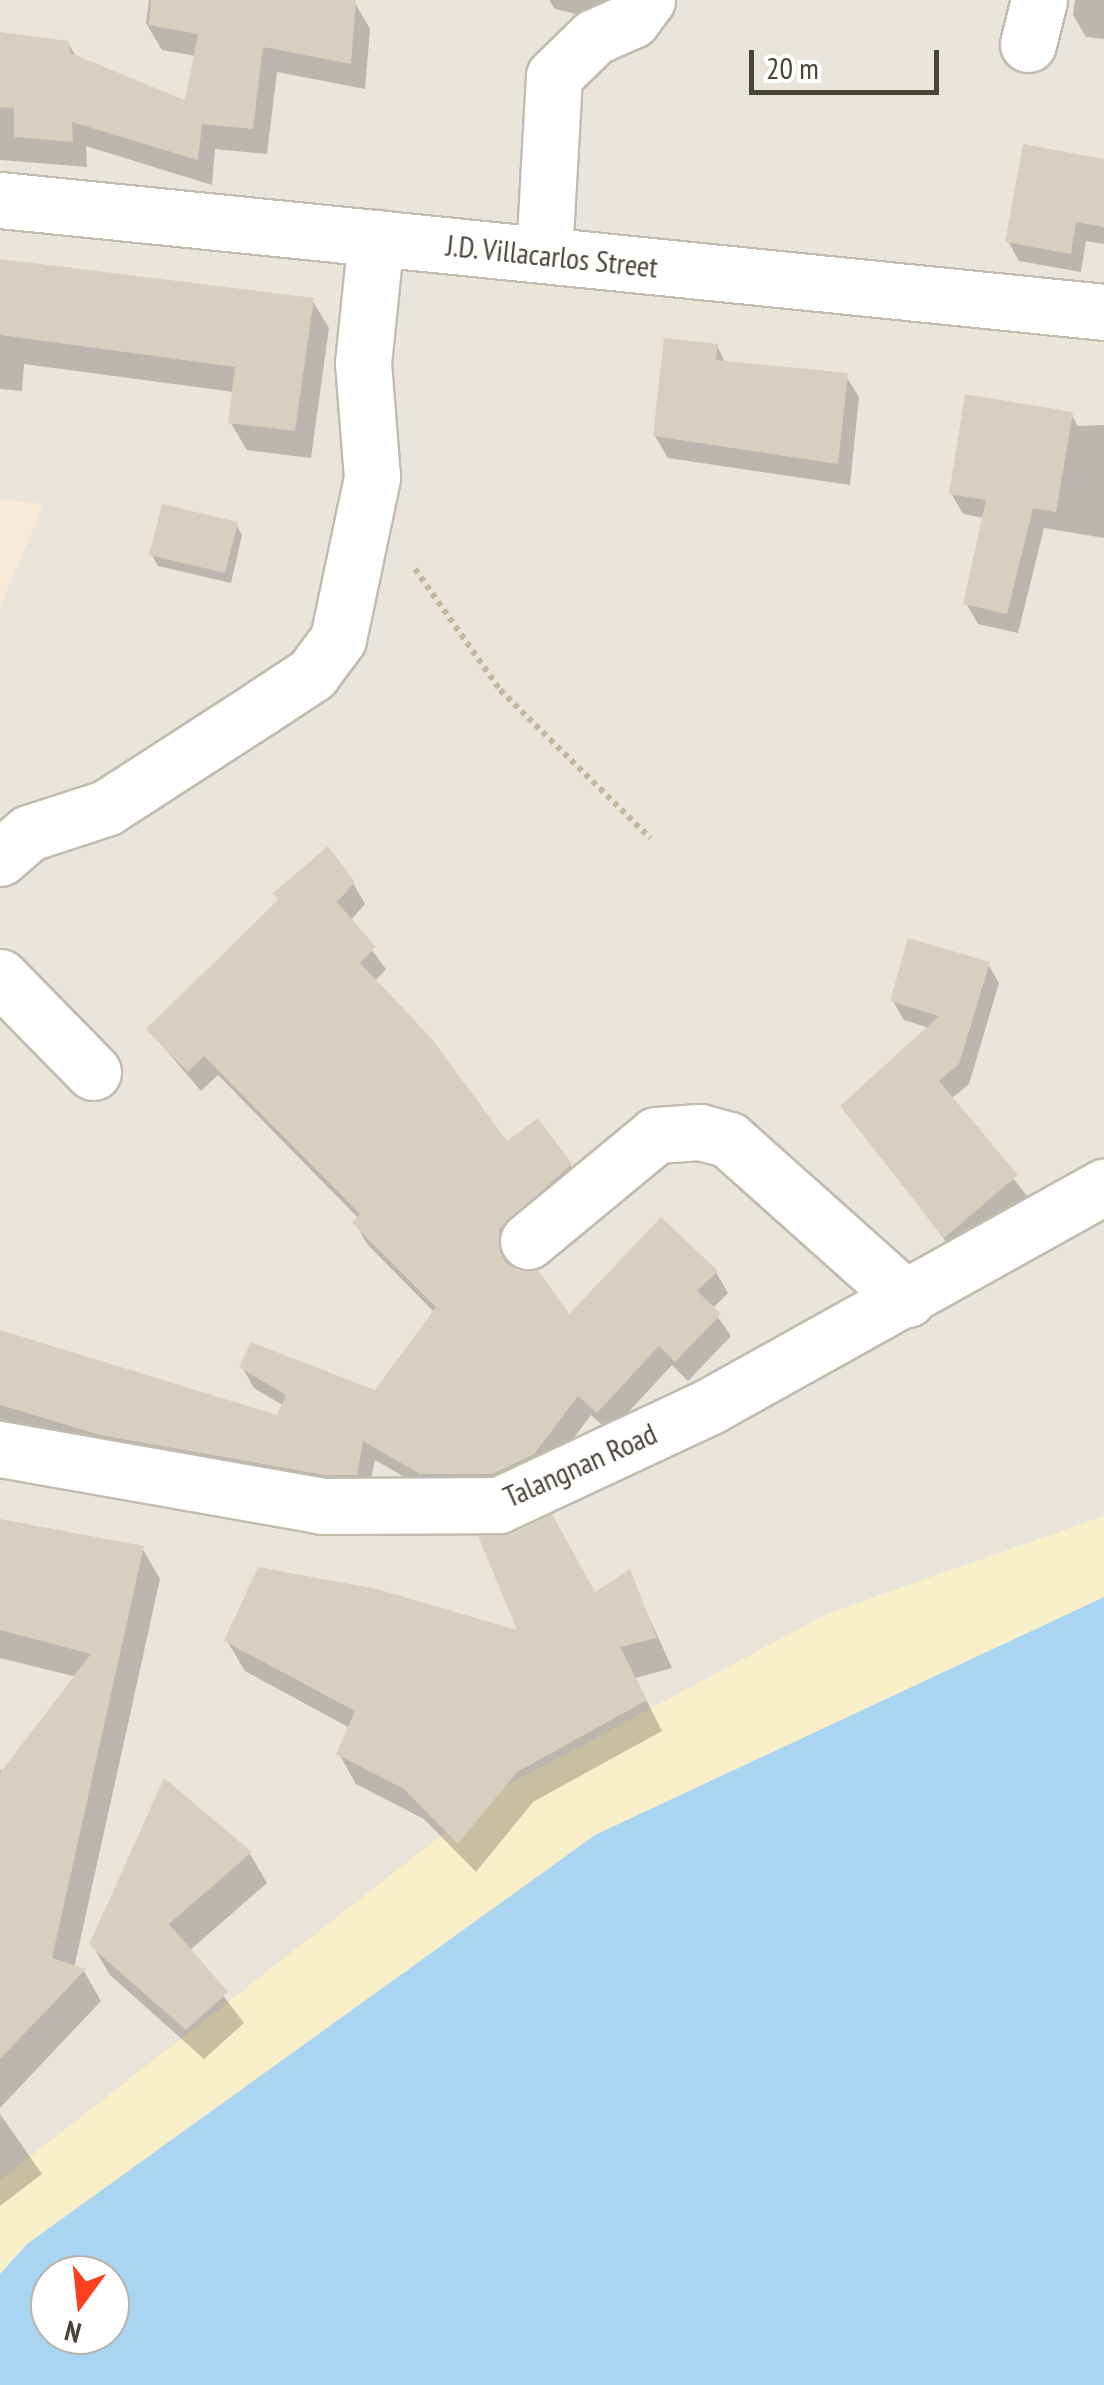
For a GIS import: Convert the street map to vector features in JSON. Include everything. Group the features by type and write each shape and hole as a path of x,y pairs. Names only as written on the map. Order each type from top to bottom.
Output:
{"street":[{"path":"544,255 554,76 594,37 632,20 647,0"},
{"name":"J.D. Villacarlos Street","path":"0,200 1104,312"},
{"path":"0,858 29,833 106,808 312,674 338,639 372,476 363,363 376,238"},
{"path":"0,977 92,1072"},
{"path":"528,1241 656,1134 700,1132 729,1140 907,1299"},
{"name":"Talangnan Road","path":"0,1448 322,1506 499,1505 710,1406 1104,1187"}],"path":[{"path":"367,500 500,690 650,838"}],"shaded area":[{"path":"0,0 1104,0 1104,1551 596,1756 0,2223"},
{"path":"0,499 44,504 0,608"}],"sand":[{"path":"1104,1516 1104,1597 595,1835 27,2244 0,2274 0,2180 502,1788 829,1613"}],"water":[{"path":"1104,1597 1104,2385 0,2385 0,2274 27,2244 595,1835"}],"building":[{"path":"151,0 356,0 351,64 263,47 253,129 202,124 198,160 72,122 73,142 14,137 14,108 0,107 0,32 69,41 70,53 185,100 198,34 149,25"},
{"path":"1023,144 1104,159 1104,227 1076,222 1071,254 1005,242"},
{"path":"0,259 314,298 295,431 228,423 235,367 0,335"},
{"path":"664,338 718,344 716,360 848,373 838,464 653,436"},
{"path":"965,394 1073,412 1056,512 1033,508 1007,614 963,604 986,500 949,494"},
{"path":"162,504 238,522 225,573 149,555"},
{"path":"328,846 355,882 337,902 376,947 360,963 432,1039 507,1141 538,1118 572,1164 499,1229 505,1262 518,1271 538,1270 569,1314 661,1217 718,1271 697,1291 721,1314 675,1362 659,1346 597,1413 578,1396 534,1454 492,1474 420,1474 363,1441 357,1475 325,1475 100,1435 0,1405 0,1330 277,1415 286,1395 239,1367 251,1342 375,1390 436,1307 352,1223 360,1214 204,1056 188,1072 146,1029 278,900 273,893"},
{"path":"908,938 990,962 959,1064 939,1081 1018,1175 944,1238 840,1106 939,1016 890,1001"},
{"path":"552,1514 595,1592 630,1569 657,1638 620,1647 647,1700 517,1772 458,1844 404,1789 336,1754 355,1711 224,1641 258,1567 377,1589 517,1630 478,1536 512,1534"},
{"path":"0,1519 144,1546 52,1958 86,1969 0,2059 0,1773 91,1654 0,1630"},
{"path":"164,1778 252,1852 169,1924 228,1992 186,2030 89,1945"}]}
